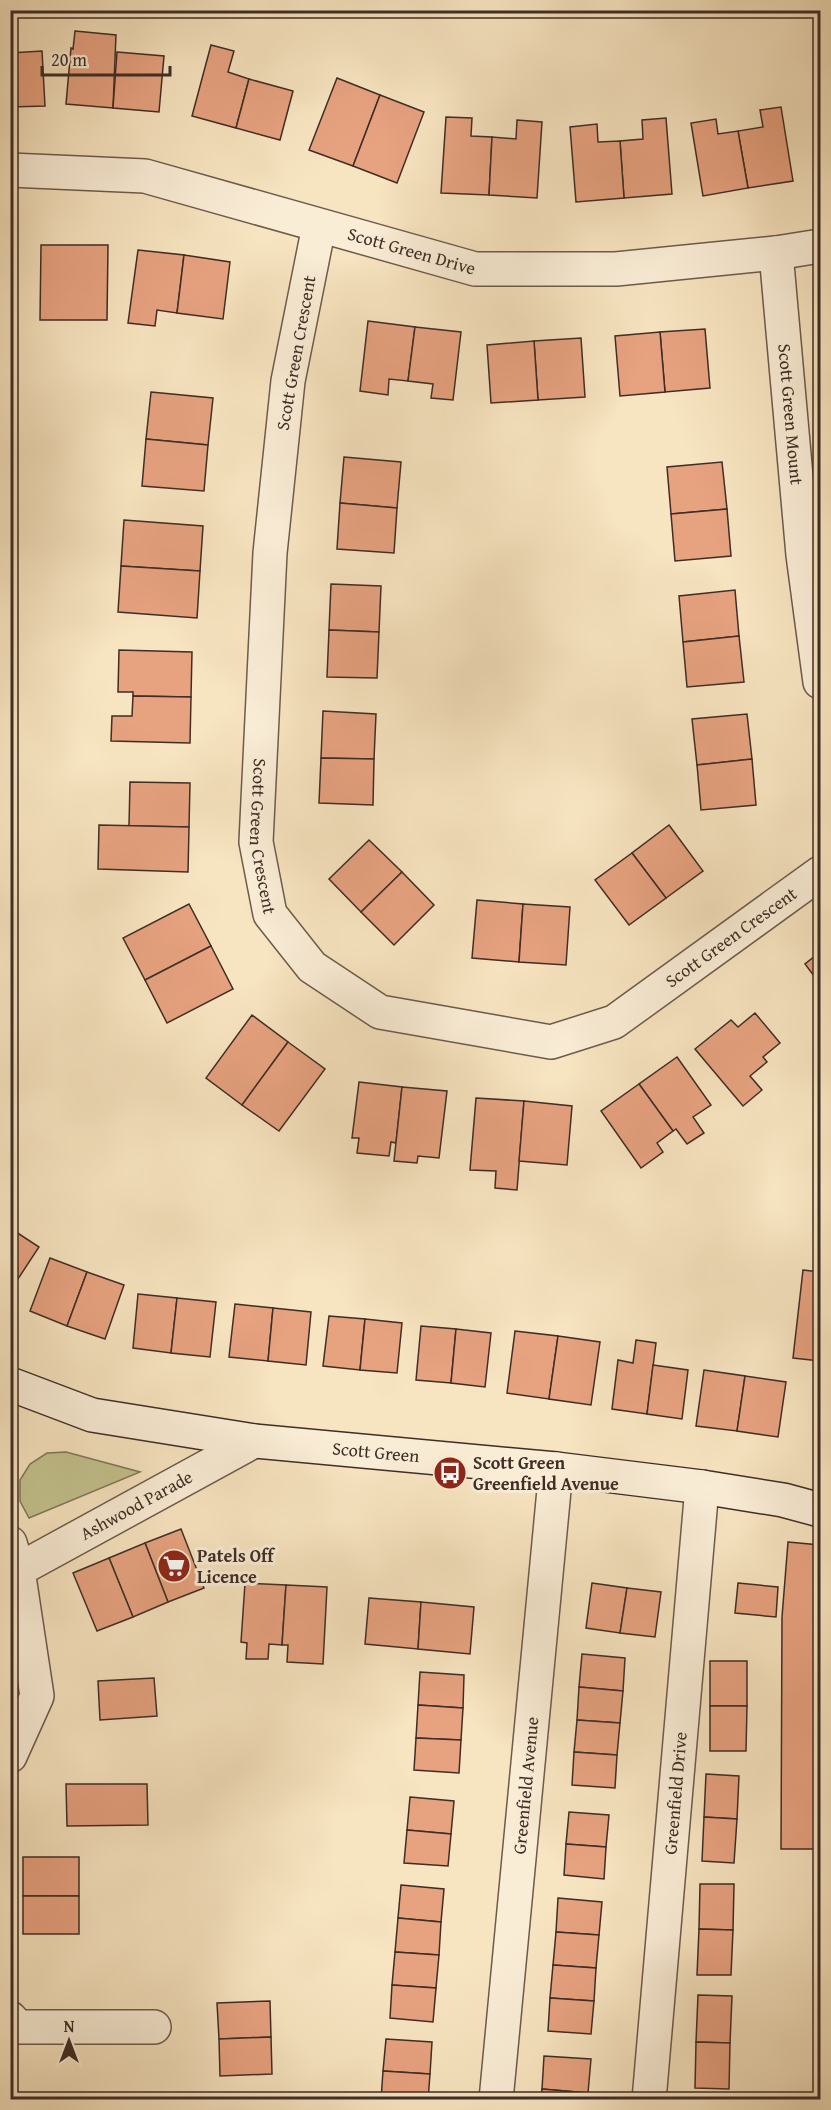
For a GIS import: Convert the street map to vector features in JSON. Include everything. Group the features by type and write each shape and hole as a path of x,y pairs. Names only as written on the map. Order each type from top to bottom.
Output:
{"street":[{"name":"Scott Green Drive","path":"10,170 145,176 475,269 616,269 776,253 820,246"},
{"name":"Scott Green Crescent","path":"319,226 288,381 270,554 256,842 270,914 312,967 380,1012 551,1042 614,1022 820,873"},
{"name":"Scott Green Mount","path":"776,253 802,555 820,682"},
{"name":"Scott Green","path":"10,1384 92,1415 254,1441 556,1469 702,1487 783,1500 820,1510"},
{"name":"Ashwood Parade","path":"14,1557 254,1441"},
{"name":"Greenfield Avenue","path":"496,2100 556,1469"},
{"name":"Greenfield Drive","path":"649,2100 702,1487"},
{"path":"10,1756 37,1696 14,1557"},
{"path":"10,2018 18,2027 154,2027"}],"shaded area":[{"path":"66,1452 140,1472 29,1518 20,1501 20,1480 30,1464 47,1453"}],"building":[{"path":"75,31 116,35 113,108 66,104 71,48 73,49"},
{"path":"211,45 234,51 228,72 249,79 236,128 192,116"},
{"path":"42,51 45,106 10,107 10,53"},
{"path":"117,52 164,56 159,112 113,108"},
{"path":"337,78 380,95 353,166 309,150"},
{"path":"249,79 293,91 280,140 236,128"},
{"path":"380,95 424,112 397,183 353,166"},
{"path":"781,107 793,181 748,188 738,131 763,127 760,110"},
{"path":"446,117 472,118 471,136 492,137 489,195 441,193"},
{"path":"666,118 672,194 624,198 620,141 643,139 642,120"},
{"path":"716,119 718,134 738,131 748,188 703,196 691,123"},
{"path":"517,120 542,122 537,198 489,195 492,137 516,139"},
{"path":"597,124 598,142 620,141 624,198 576,202 570,127"},
{"path":"41,245 108,245 107,320 40,320"},
{"path":"138,250 184,255 177,313 157,310 155,326 128,323"},
{"path":"184,255 230,262 223,319 177,313"},
{"path":"368,321 415,327 408,381 389,379 388,395 360,391"},
{"path":"415,327 461,332 453,400 431,398 433,384 408,381"},
{"path":"705,329 710,388 665,392 660,332"},
{"path":"660,332 665,392 620,396 615,336"},
{"path":"581,338 585,397 538,400 534,341"},
{"path":"534,341 538,400 491,403 487,345"},
{"path":"151,392 213,398 208,445 146,439"},
{"path":"146,439 208,445 204,491 142,486"},
{"path":"344,457 401,462 397,508 340,503"},
{"path":"722,462 727,509 671,514 667,467"},
{"path":"340,503 397,508 394,553 337,549"},
{"path":"727,509 731,556 675,561 671,514"},
{"path":"124,520 203,526 200,571 121,566"},
{"path":"121,566 200,571 197,618 118,612"},
{"path":"331,584 381,586 379,632 329,630"},
{"path":"735,590 739,636 683,642 679,596"},
{"path":"329,630 379,632 377,678 327,677"},
{"path":"739,636 744,682 687,687 683,642"},
{"path":"119,650 192,652 191,697 133,696 133,692 118,692"},
{"path":"133,696 191,697 190,743 111,741 112,716 132,716"},
{"path":"323,711 376,714 374,759 321,758"},
{"path":"747,714 752,759 697,765 692,719"},
{"path":"321,758 374,759 373,805 319,803"},
{"path":"752,759 756,805 701,810 697,765"},
{"path":"130,782 190,783 189,827 129,826"},
{"path":"99,825 189,827 188,872 98,869"},
{"path":"669,825 703,871 666,898 632,853"},
{"path":"369,840 402,872 361,912 329,879"},
{"path":"632,853 666,898 629,925 595,880"},
{"path":"402,872 434,905 394,945 361,912"},
{"path":"477,900 523,904 519,962 472,958"},
{"path":"189,904 211,946 145,980 123,938"},
{"path":"523,904 570,907 566,965 519,962"},
{"path":"211,946 233,989 167,1023 145,980"},
{"path":"820,952 820,984 805,964"},
{"path":"755,1013 780,1043 763,1057 767,1062 750,1076 762,1090 743,1106 695,1049 731,1020 738,1027"},
{"path":"252,1015 288,1042 242,1105 206,1078"},
{"path":"288,1042 325,1069 279,1131 242,1105"},
{"path":"677,1057 711,1105 693,1117 704,1133 687,1144 676,1129 673,1131 639,1084"},
{"path":"359,1082 402,1087 396,1143 391,1142 389,1156 357,1153 359,1138 352,1138"},
{"path":"639,1084 673,1131 657,1143 663,1152 641,1168 601,1111"},
{"path":"402,1087 447,1091 439,1158 418,1156 417,1163 394,1161"},
{"path":"476,1098 524,1101 517,1190 495,1188 496,1171 470,1170"},
{"path":"524,1101 572,1106 567,1165 519,1161"},
{"path":"10,1228 39,1247 10,1291"},
{"path":"50,1258 87,1272 67,1326 30,1311"},
{"path":"803,1270 820,1272 820,1361 793,1358"},
{"path":"87,1272 124,1285 105,1339 67,1326"},
{"path":"138,1294 177,1298 171,1353 133,1348"},
{"path":"177,1298 216,1302 210,1357 171,1353"},
{"path":"235,1304 273,1308 268,1361 229,1357"},
{"path":"273,1308 311,1312 306,1365 268,1361"},
{"path":"329,1316 365,1319 360,1370 323,1366"},
{"path":"365,1319 402,1323 397,1373 360,1370"},
{"path":"421,1326 456,1329 451,1383 416,1380"},
{"path":"456,1329 491,1333 485,1387 451,1383"},
{"path":"515,1331 558,1336 549,1399 507,1393"},
{"path":"558,1336 600,1342 591,1405 549,1399"},
{"path":"636,1340 656,1343 647,1414 612,1409 618,1360 633,1363"},
{"path":"653,1365 688,1370 682,1419 647,1414"},
{"path":"704,1370 745,1376 737,1431 696,1426"},
{"path":"745,1376 786,1382 778,1437 737,1431"},
{"name":"Patels Off Licence","path":"181,1529 204,1588 168,1602 145,1543"},
{"path":"788,1542 820,1545 820,1849 781,1849 782,1617"},
{"path":"145,1543 168,1602 133,1617 109,1558"},
{"path":"109,1558 133,1617 97,1631 73,1573"},
{"path":"245,1583 286,1585 282,1645 269,1644 268,1659 246,1659 247,1643 241,1642"},
{"path":"592,1583 627,1588 620,1633 586,1628"},
{"path":"738,1583 778,1587 776,1617 735,1613"},
{"path":"286,1585 327,1587 323,1664 287,1662 288,1645 282,1645"},
{"path":"627,1588 661,1592 655,1637 620,1633"},
{"path":"369,1598 421,1602 418,1649 365,1644"},
{"path":"421,1602 474,1607 470,1654 418,1649"},
{"path":"582,1654 625,1658 623,1691 579,1687"},
{"path":"710,1661 747,1661 747,1706 710,1706"},
{"path":"420,1672 464,1675 463,1708 418,1705"},
{"path":"154,1678 157,1716 100,1720 98,1681"},
{"path":"579,1687 623,1691 620,1723 577,1720"},
{"path":"418,1705 463,1708 461,1740 416,1738"},
{"path":"710,1706 747,1706 746,1751 710,1751"},
{"path":"577,1720 620,1723 617,1755 574,1752"},
{"path":"416,1738 461,1740 459,1773 414,1770"},
{"path":"574,1752 617,1755 615,1788 572,1785"},
{"path":"706,1774 739,1776 737,1819 704,1817"},
{"path":"66,1784 147,1784 148,1825 67,1826"},
{"path":"410,1797 454,1801 451,1834 407,1830"},
{"path":"569,1812 609,1815 606,1847 566,1844"},
{"path":"704,1817 737,1819 734,1863 702,1861"},
{"path":"407,1830 451,1834 448,1866 404,1863"},
{"path":"566,1844 606,1847 604,1879 564,1875"},
{"path":"23,1857 79,1857 79,1896 23,1896"},
{"path":"700,1884 734,1884 733,1930 699,1929"},
{"path":"401,1885 444,1889 441,1922 398,1918"},
{"path":"23,1896 79,1896 79,1934 23,1934"},
{"path":"558,1898 602,1902 599,1935 556,1932"},
{"path":"398,1918 441,1922 439,1955 395,1952"},
{"path":"699,1929 733,1930 731,1975 697,1975"},
{"path":"556,1932 599,1935 596,1968 553,1965"},
{"path":"395,1952 439,1955 436,1988 392,1985"},
{"path":"553,1965 596,1968 594,2001 550,1998"},
{"path":"392,1985 436,1988 433,2022 390,2018"},
{"path":"698,1995 732,1996 730,2043 696,2042"},
{"path":"550,1998 594,2001 591,2034 548,2031"},
{"path":"270,2001 271,2037 219,2039 217,2003"},
{"path":"271,2037 272,2074 220,2076 219,2039"},
{"path":"386,2039 432,2042 430,2074 383,2071"},
{"path":"696,2042 730,2043 729,2089 695,2088"},
{"path":"544,2056 591,2059 588,2093 542,2089"},
{"path":"383,2071 430,2074 428,2100 381,2100"},
{"path":"542,2089 588,2093 587,2100 541,2100"}],"place":[{"name":"Scott Green Greenfield Avenue","path":"450,1473"},
{"name":"Patels Off Licence","path":"174,1566"}]}
